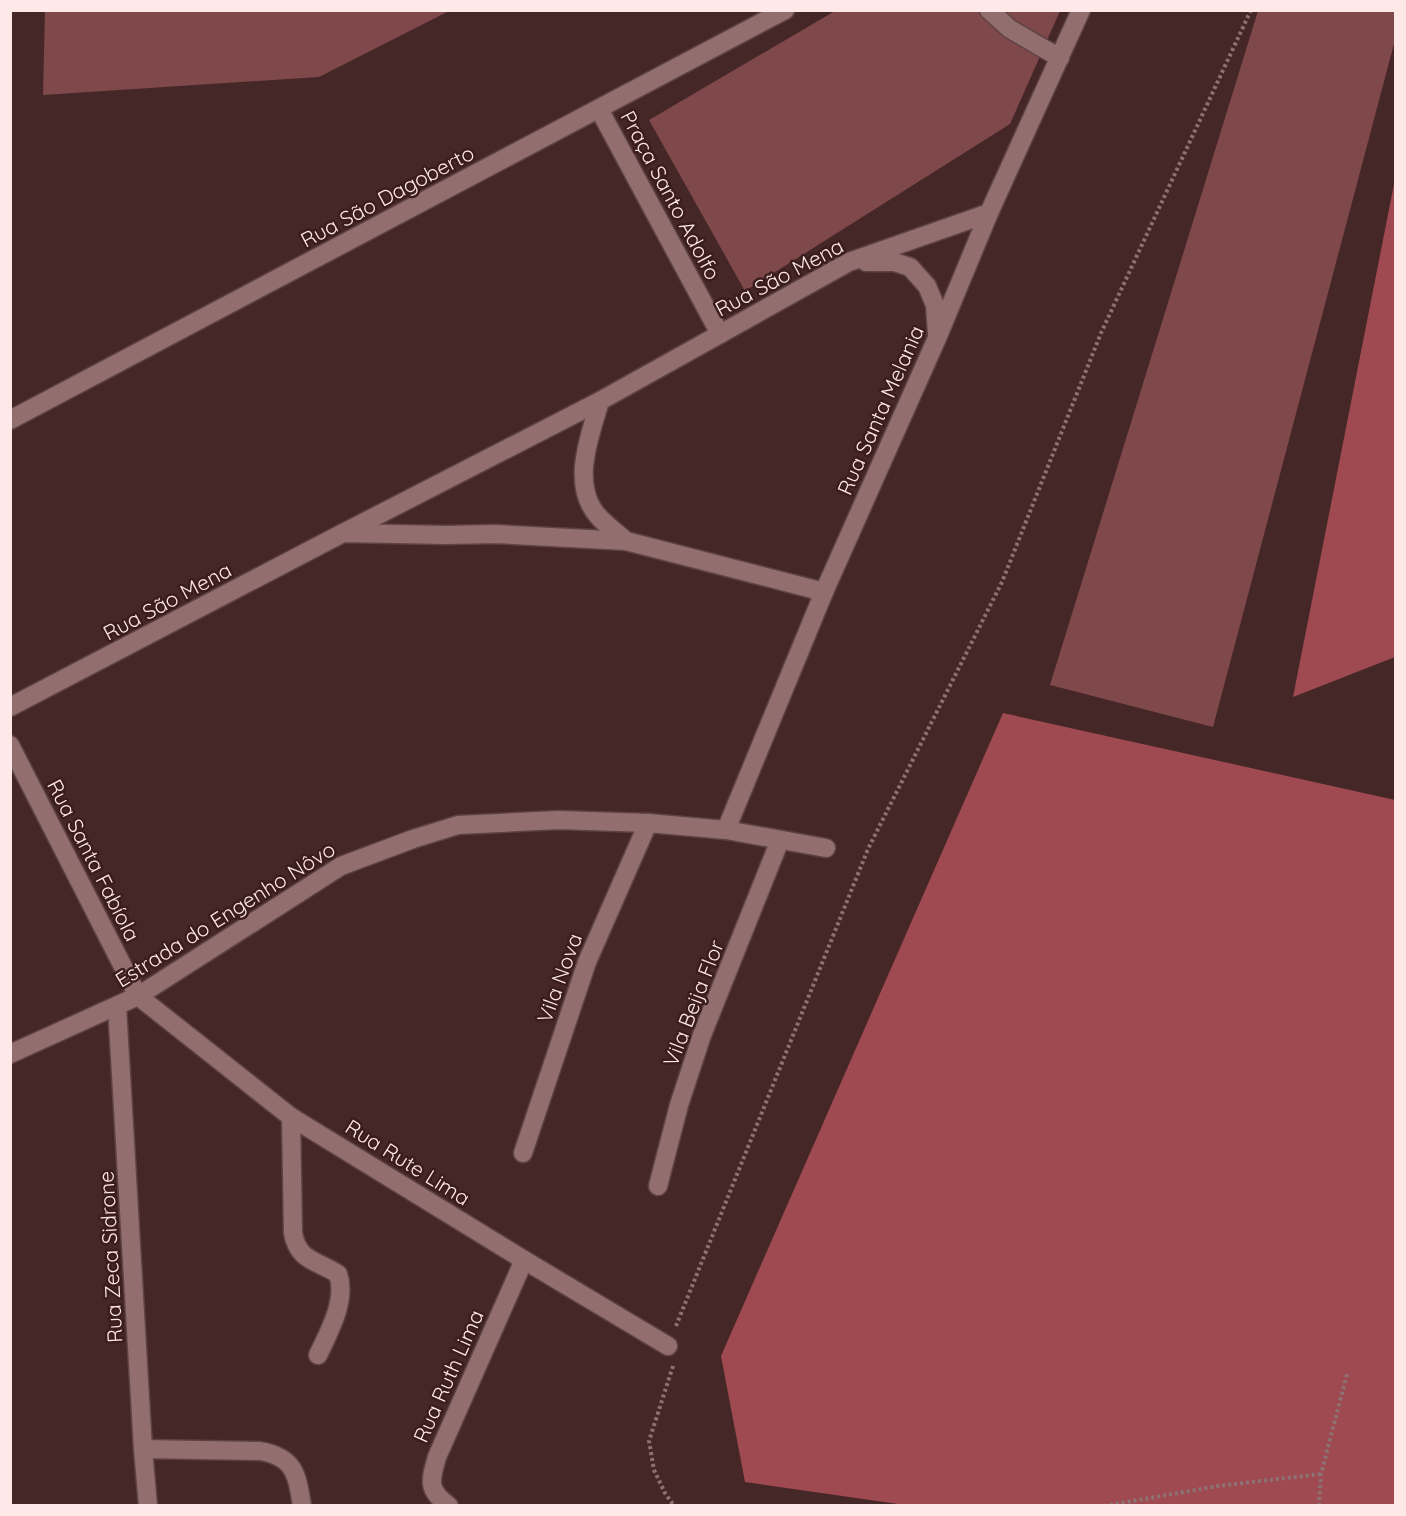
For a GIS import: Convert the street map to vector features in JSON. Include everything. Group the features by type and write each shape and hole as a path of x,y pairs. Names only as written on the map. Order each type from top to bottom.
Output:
{"street":[{"name":"Rua São Dagoberto","path":"10,420 785,10"},
{"path":"989,10 1010,29 1060,58"},
{"name":"Rua Santa Melania","path":"726,830 824,592 938,336 989,213 1081,10"},
{"name":"Praça Santo Adolfo","path":"599,110 720,334"},
{"name":"Rua São Mena","path":"10,708 600,401 849,262 989,213"},
{"path":"849,262 894,262 910,267 927,286 935,305 938,336"},
{"name":"Rua São Mena","path":"600,401 586,451 584,480 588,499 597,516 626,541"},
{"name":"Rua São Mena","path":"343,533 496,534 626,541 824,592"},
{"name":"Rua Santa Fabíola","path":"10,745 138,996"},
{"name":"Estrada do Engenho Nôvo","path":"10,1053 138,996 341,866 458,825 558,820 648,822 726,830 826,848"},
{"name":"Vila Nova","path":"523,1153 587,962 648,822"},
{"name":"Vila Beija Flor","path":"658,1186 679,1105 702,1035 780,840"},
{"name":"Rua Rute Lima","path":"138,996 291,1117 668,1346"},
{"name":"Rua Zeca Sidrone","path":"117,1006 148,1506"},
{"path":"291,1117 295,1246 303,1255 338,1274 341,1284 335,1314 318,1355"},
{"name":"Rua Ruth Lima","path":"449,1506 437,1497 432,1488 432,1474 437,1457 524,1260"},
{"path":"143,1449 271,1453 290,1465 298,1477 302,1506"}],"path":[{"path":"674,1506 654,1470 649,1441 673,1366 673,1354 668,1346 872,840 1002,582 1101,333 1251,10"},
{"path":"1319,1506 1322,1474 1347,1374"},
{"path":"1104,1506 1208,1487 1322,1474"}],"shaded area":[{"path":"45,10 449,11 319,77 43,95"},
{"path":"835,11 1060,11 1010,124 745,291 649,120"},
{"path":"1258,11 1395,11 1395,40 1213,727 1050,685"},
{"path":"1395,179 1395,657 1293,697"},
{"path":"1003,713 1395,800 1395,1505 912,1506 745,1482 721,1356"}]}
